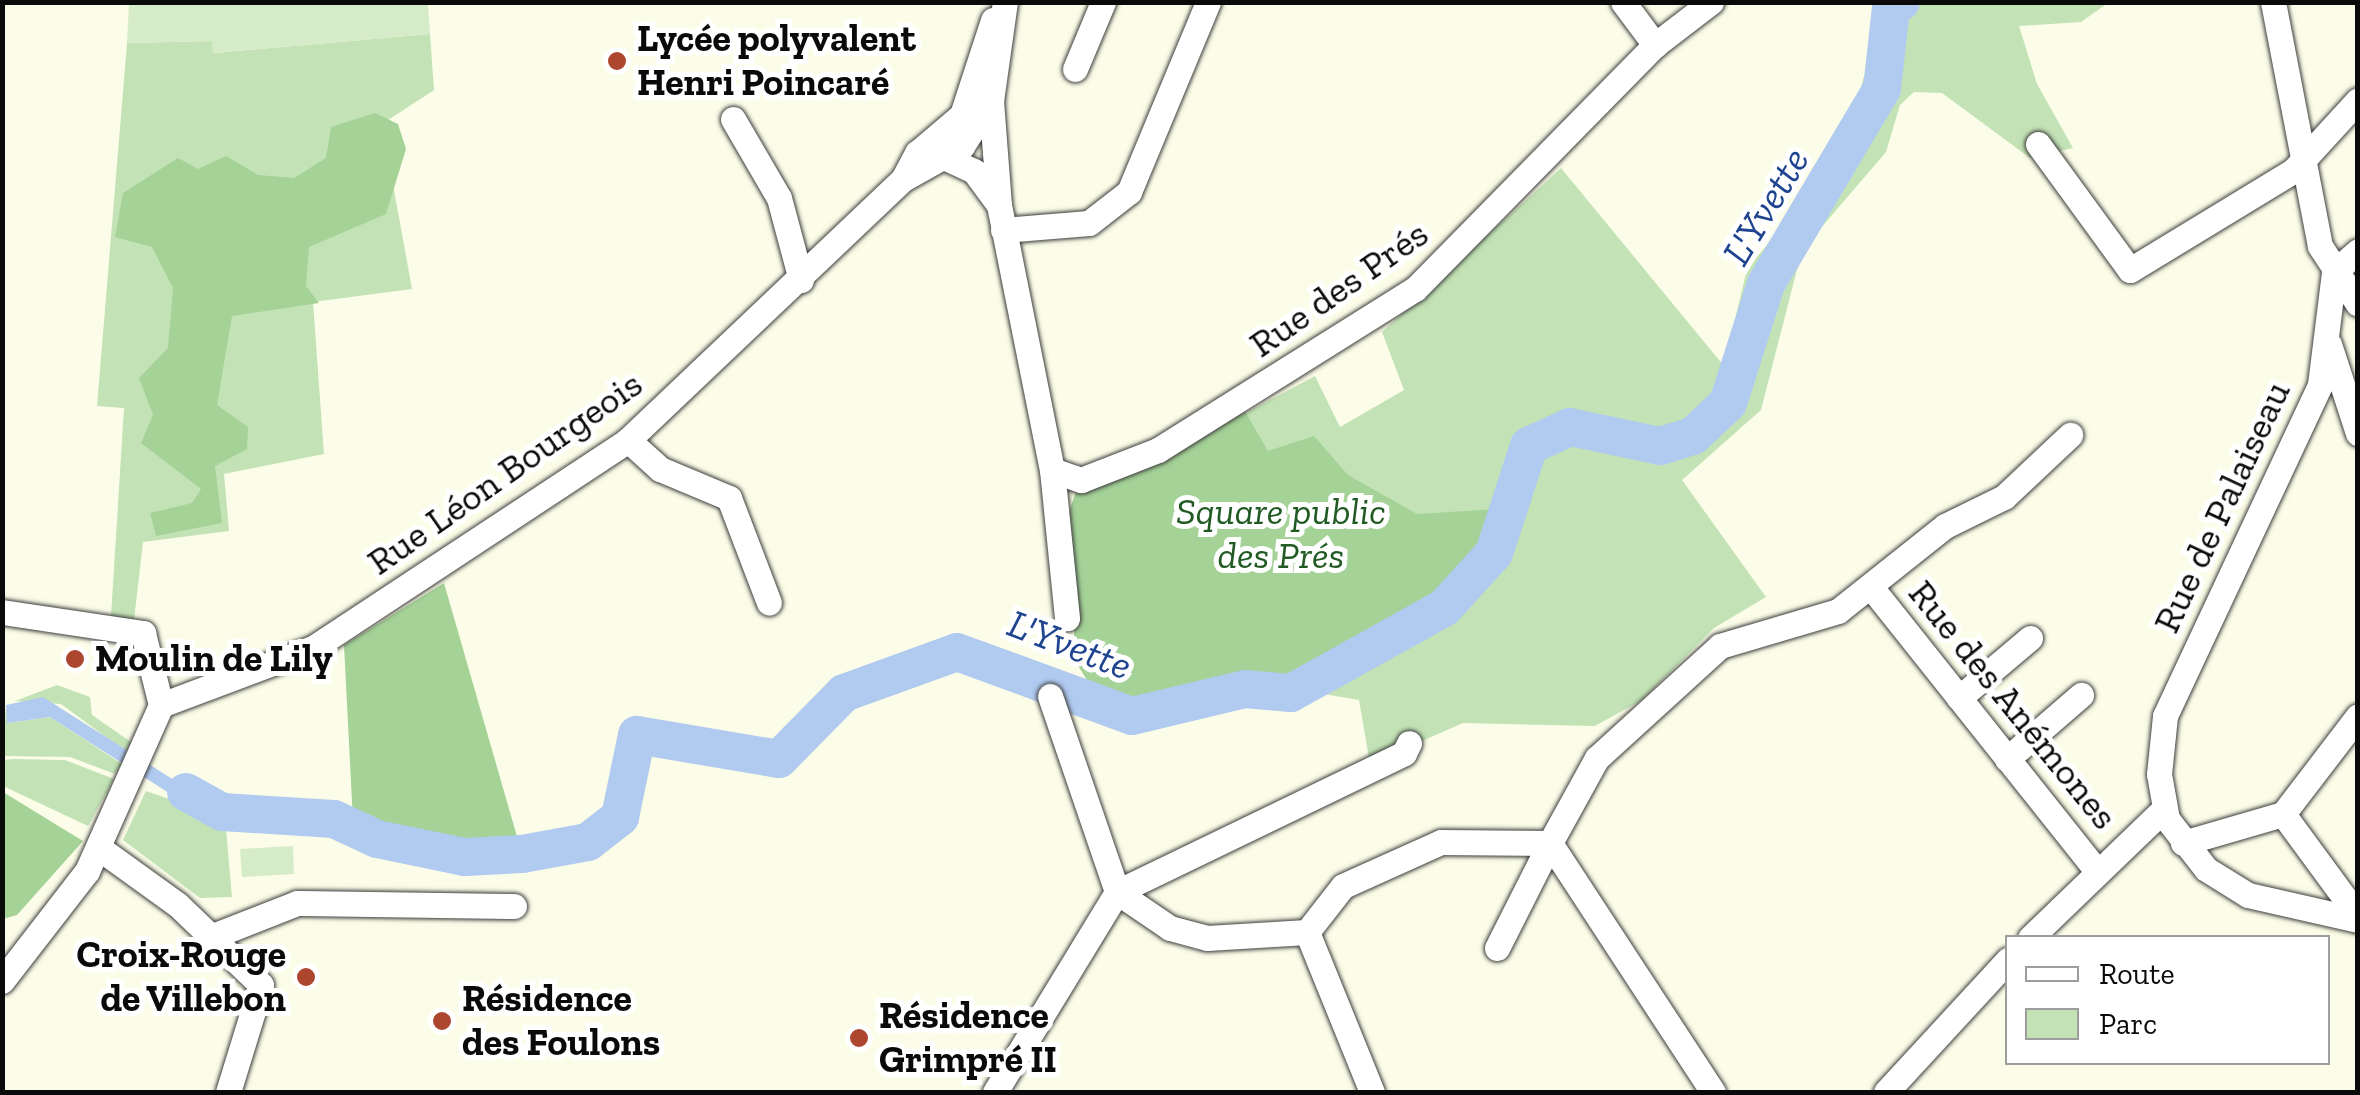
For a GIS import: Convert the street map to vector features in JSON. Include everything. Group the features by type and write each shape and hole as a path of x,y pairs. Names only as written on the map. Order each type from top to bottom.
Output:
{"street":[{"path":"1004,2 991,101 994,154 1001,218 1052,470 1067,618"},
{"path":"954,143 1004,2"},
{"path":"1074,69 1103,2"},
{"path":"1001,218 1089,223 1129,192 1208,2"},
{"path":"1623,2 1655,44"},
{"name":"Rue des Prés","path":"1052,470 1080,480 1158,450 1415,290 1655,44 1711,2"},
{"name":"Rue de Palaiseau","path":"2163,810 2166,716 2286,466 2329,344 2334,272 2320,246 2273,2"},
{"path":"2038,144 2130,270 2305,160 2358,100"},
{"path":"954,143 991,101"},
{"path":"733,119 778,198 801,280"},
{"path":"954,143 994,154"},
{"path":"954,143 1001,218"},
{"name":"Rue Léon Bourgeois","path":"161,705 313,648 628,440 801,280 903,179 954,143"},
{"path":"2358,251 2334,272 2358,304"},
{"path":"2329,344 2358,433"},
{"path":"1497,948 1597,758 1720,646 1757,628 1818,619 1871,587 1945,526 2004,497 2070,435"},
{"path":"628,440 660,469 729,498 769,603"},
{"name":"Rue des Anémones","path":"1871,587 2096,870"},
{"path":"2,612 143,633 161,705 132,779 71,898 2,981"},
{"path":"1959,698 2030,638"},
{"path":"2007,759 2081,695"},
{"path":"1050,696 1117,892 1187,934 1307,932"},
{"path":"2183,843 2283,814 2358,716"},
{"path":"998,1091 1117,892 1404,754 1409,743"},
{"path":"2033,935 2096,870 2163,810 2183,843 2248,894 2358,918"},
{"path":"2283,814 2358,918"},
{"path":"1307,932 1343,886 1441,842 1550,842"},
{"path":"1550,842 1713,1092"},
{"path":"99,848 212,936 260,985 228,1092"},
{"path":"212,936 297,903 514,906"},
{"path":"1307,932 1372,1092"},
{"path":"1886,1092 2005,963"}],"green space":[{"path":"129,3 428,3 430,34 213,53 212,41 127,43"},
{"name":"Square public des Prés","path":"1884,3 2108,3 2081,22 2019,26 2037,84 2073,148 2030,158 1942,93 1914,92 1900,105 1886,152 1802,250 1761,410 1682,480 1766,597 1714,628 1642,700 1595,726 1463,723 1370,764 1359,700 1288,688 1392,629 1078,502 1315,376 1340,427 1404,390 1382,332 1561,168 1724,366 1747,269 1843,153"},
{"path":"430,34 434,90 382,124 412,289 313,302 324,454 224,474 229,531 143,542 134,620 111,616 124,408 97,406 127,43 212,41 214,53"},
{"path":"375,113 398,124 406,149 386,214 309,247 306,286 319,303 232,316 217,405 248,427 247,449 215,466 222,523 156,536 150,513 192,503 201,489 141,443 153,415 139,378 168,348 173,288 152,247 115,237 123,193 178,158 198,169 226,156 258,175 294,178 326,158 331,127"},
{"name":"Square public des Prés","path":"1243,408 1268,451 1314,436 1348,475 1417,514 1498,509 1485,548 1430,605 1288,688 1239,684 1132,708 1095,693 1077,664 1064,528 1077,488"},
{"path":"444,583 520,847 462,850 353,821 344,645"},
{"path":"57,685 90,697 92,715 134,744 129,754 61,704 15,701"},
{"path":"6,705 8,723 50,717 122,764 115,774 70,757 3,756"},
{"path":"3,760 65,760 114,779 88,826 3,786"},
{"path":"146,791 225,818 232,897 200,898 123,840"},
{"path":"3,792 83,841 17,915 3,919"},
{"path":"293,846 294,874 242,877 240,849"}],"water":[{"path":"43,697 188,789 232,803 230,816 183,802 50,717 7,723 6,705"}],"waterway":[{"name":"L'Yvette","path":"186,792 222,812 334,819 377,839 465,857 522,854 588,842 620,817 637,735 779,759 844,693 957,652 1132,716 1245,689 1291,693 1444,608 1494,553 1529,446 1570,427 1660,446 1693,436 1728,403 1766,284 1882,89 1891,7 1901,2"}],"place":[{"name":"Lycée polyvalent Henri Poincaré","path":"617,61"},
{"name":"Moulin de Lily","path":"75,659"},
{"name":"Croix-Rouge de Villebon","path":"306,977"},
{"name":"Résidence des Foulons","path":"442,1021"},
{"name":"Résidence Grimpré II","path":"859,1038"}]}
